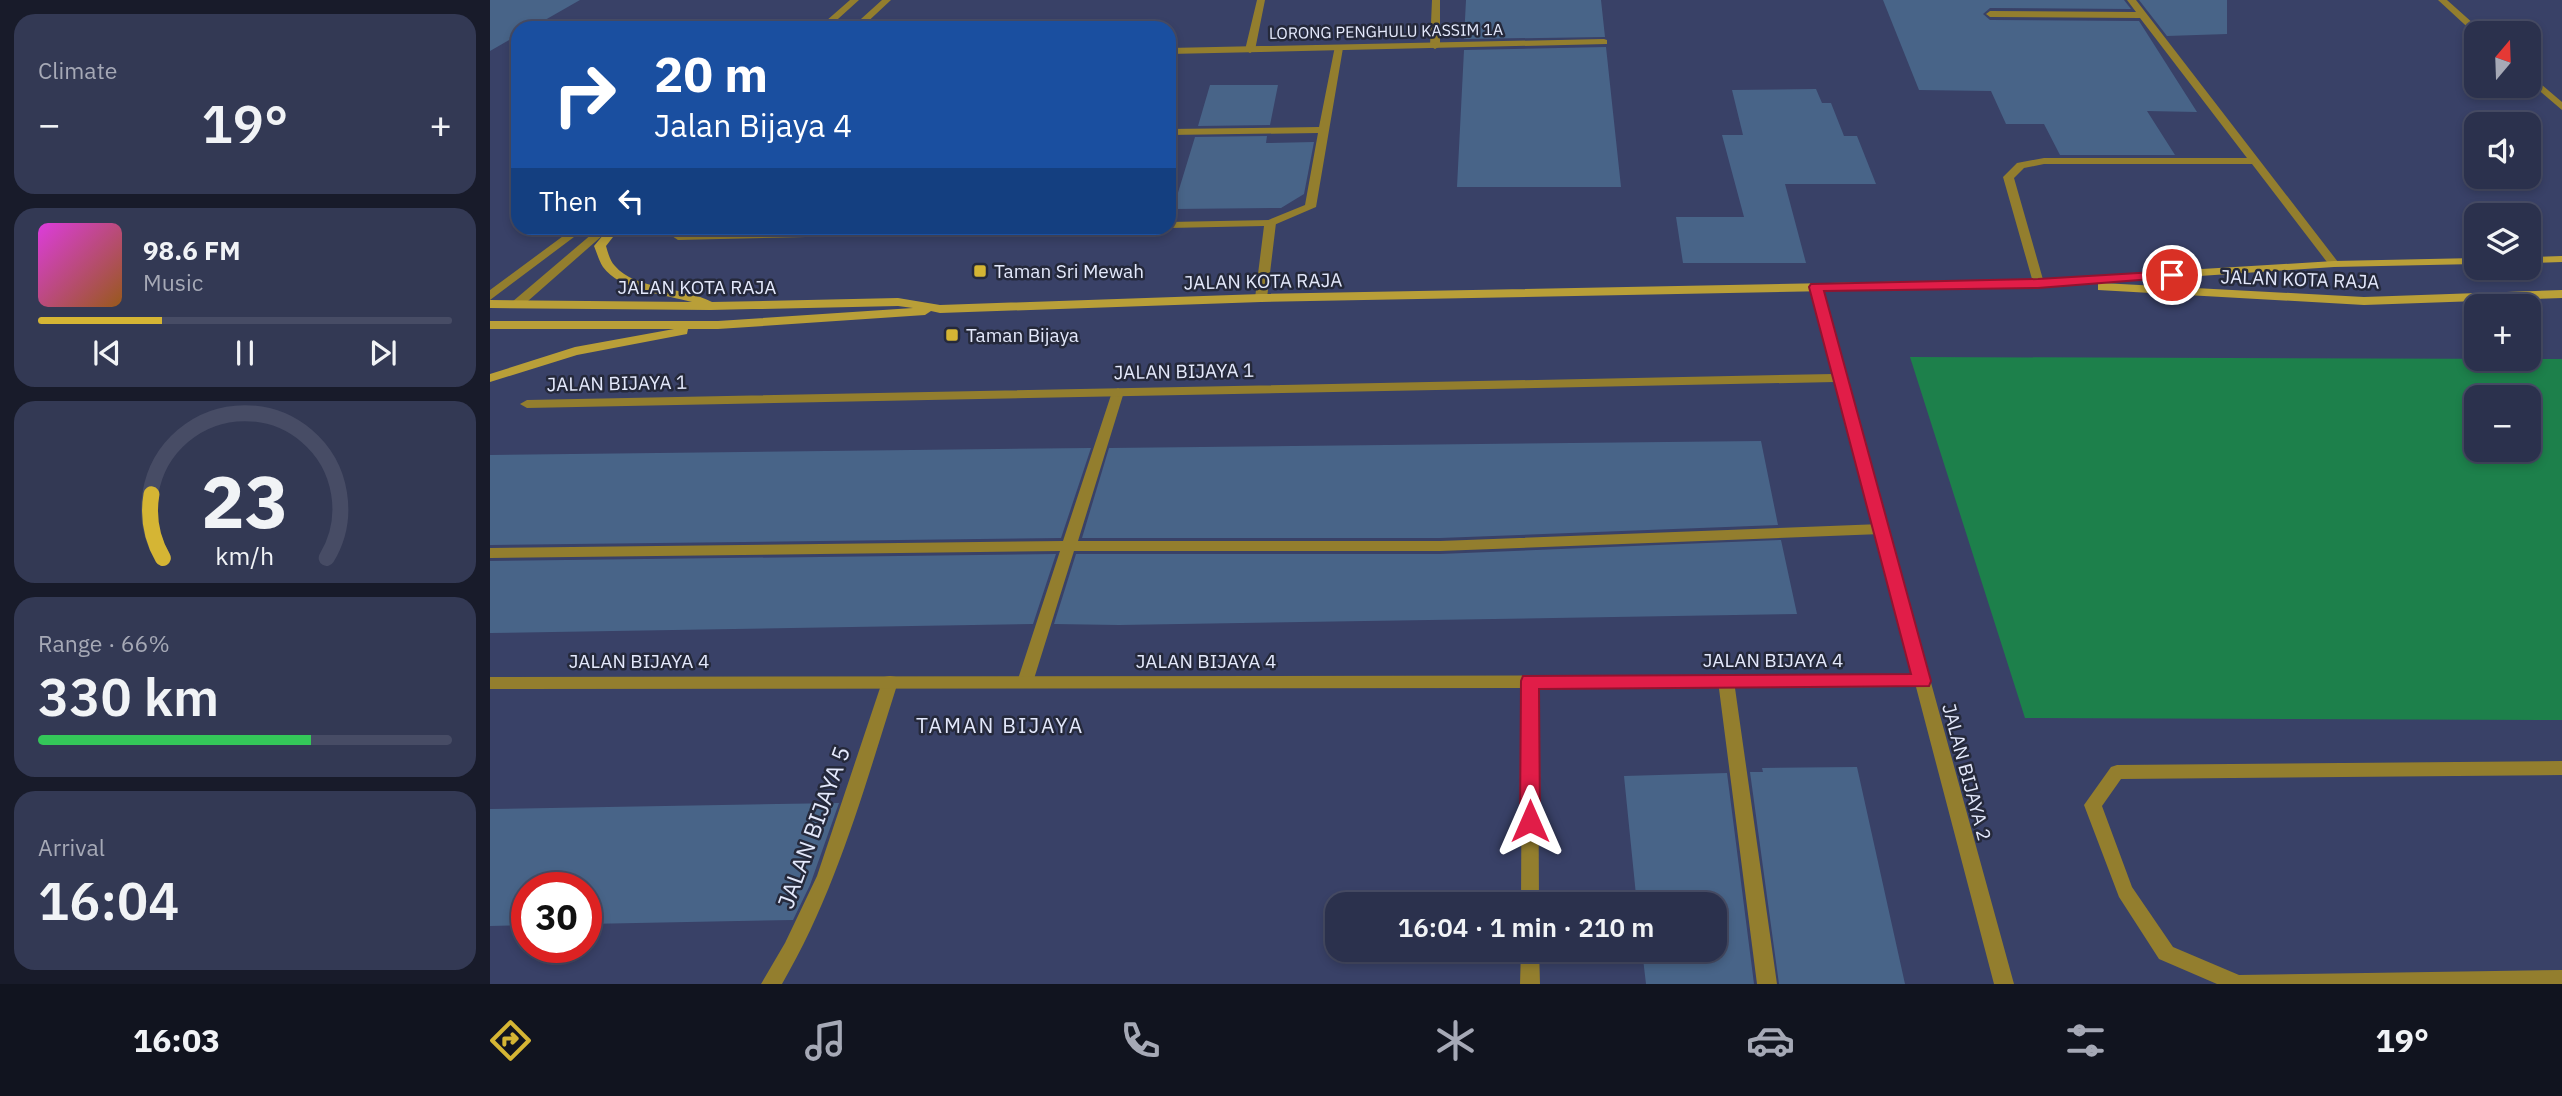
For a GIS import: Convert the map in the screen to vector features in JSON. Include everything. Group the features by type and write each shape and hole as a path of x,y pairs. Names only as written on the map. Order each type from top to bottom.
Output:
{"main road":[{"path":"609,235 600,246 610,268 649,288 692,296 710,306"},
{"path":"2541,260 2562,259"},
{"name":"JALAN KOTA RAJA","path":"490,304 710,306 898,302 940,309 1261,298 2038,284 2334,264 2464,261"},
{"name":"JALAN KOTA RAJA","path":"2038,284 2364,301 2562,294"},
{"path":"490,325 516,305"},
{"path":"490,325 718,325 890,315 940,309"},
{"path":"490,378 596,346 718,325"}],"street":[{"path":"831,21 855,0"},
{"path":"864,21 887,0"},
{"path":"1250,50 1261,0"},
{"path":"1435,46 1436,0"},
{"path":"2132,0 2140,15 2334,264"},
{"path":"2442,0 2466,21"},
{"path":"1990,14 2140,15"},
{"name":"LORONG PENGHULU KASSIM 1A","path":"1176,51 1604,41"},
{"path":"1176,225 1270,223 1310,207 1338,48"},
{"path":"2541,89 2562,107"},
{"path":"1176,132 1324,130"},
{"path":"2038,284 2008,177 2021,165 2061,160 2253,161"},
{"path":"1261,298 1270,223"},
{"path":"490,296 570,235"},
{"path":"516,305 597,235"},
{"path":"675,235 766,235"},
{"name":"JALAN BIJAYA 2","path":"1816,287 2004,984"},
{"name":"JALAN BIJAYA 1","path":"527,404 1841,378"},
{"path":"1025,682 1118,392"},
{"path":"490,553 1069,546 1440,546 1881,529"},
{"path":"1530,681 1530,892"},
{"path":"1726,681 1767,984"},
{"name":"JALAN BIJAYA 4","path":"490,682 1922,681"},
{"name":"JALAN BIJAYA 5","path":"771,984 792,951 829,865 890,682"},
{"path":"2562,768 2117,772 2093,805 2125,891 2165,953 2239,984 2562,979"},
{"path":"1530,962 1530,984"}],"green space":[{"path":"1910,357 2464,359 2464,371 2541,371 2541,359 2562,359 2562,720 2025,718"}],"building":[{"path":"490,0 580,0 543,21 511,21 511,39 490,51"},
{"path":"1466,0 1601,0 1605,37 1464,39"},
{"path":"1883,0 2124,0 2131,9 1990,8 1983,14 1990,20 2139,21 2197,112 2147,111 2175,155 2060,155 2044,124 2006,124 1991,91 1919,90"},
{"path":"2139,0 2227,0 2227,34 2167,36"},
{"path":"1606,47 1621,187 1457,187 1464,50"},
{"path":"1210,85 1278,85 1270,125 1198,126"},
{"path":"1816,89 1822,103 1831,103 1844,136 1857,136 1876,184 1785,184 1806,263 1683,263 1676,217 1744,217 1722,135 1743,135 1732,90"},
{"path":"1267,136 1266,143 1314,142 1304,194 1281,208 1176,209 1176,199 1195,137"},
{"path":"1761,441 1778,525 1440,538 1082,538 1109,448"},
{"path":"1091,448 1061,538 490,545 490,455"},
{"path":"1781,540 1797,614 1054,624 1076,554 1440,554"},
{"path":"1056,554 1033,624 490,633 490,561"},
{"path":"1857,767 1905,984 1779,984 1750,772 1763,772 1762,768"},
{"path":"1727,773 1754,984 1646,984 1643,962 1727,962 1727,892 1636,892 1624,776"},
{"path":"839,803 810,885 793,920 602,924 602,872 511,872 511,925 490,926 490,809"}],"place":[{"name":"Taman Sri Mewah","path":"980,271"},
{"name":"Taman Bijaya","path":"952,335"}],"district":[{"name":"TAMAN BIJAYA","path":"1000,725"}],"route":[{"path":"1530,821 1530,681 1922,681 1816,287 2038,284 2172,275"}]}
